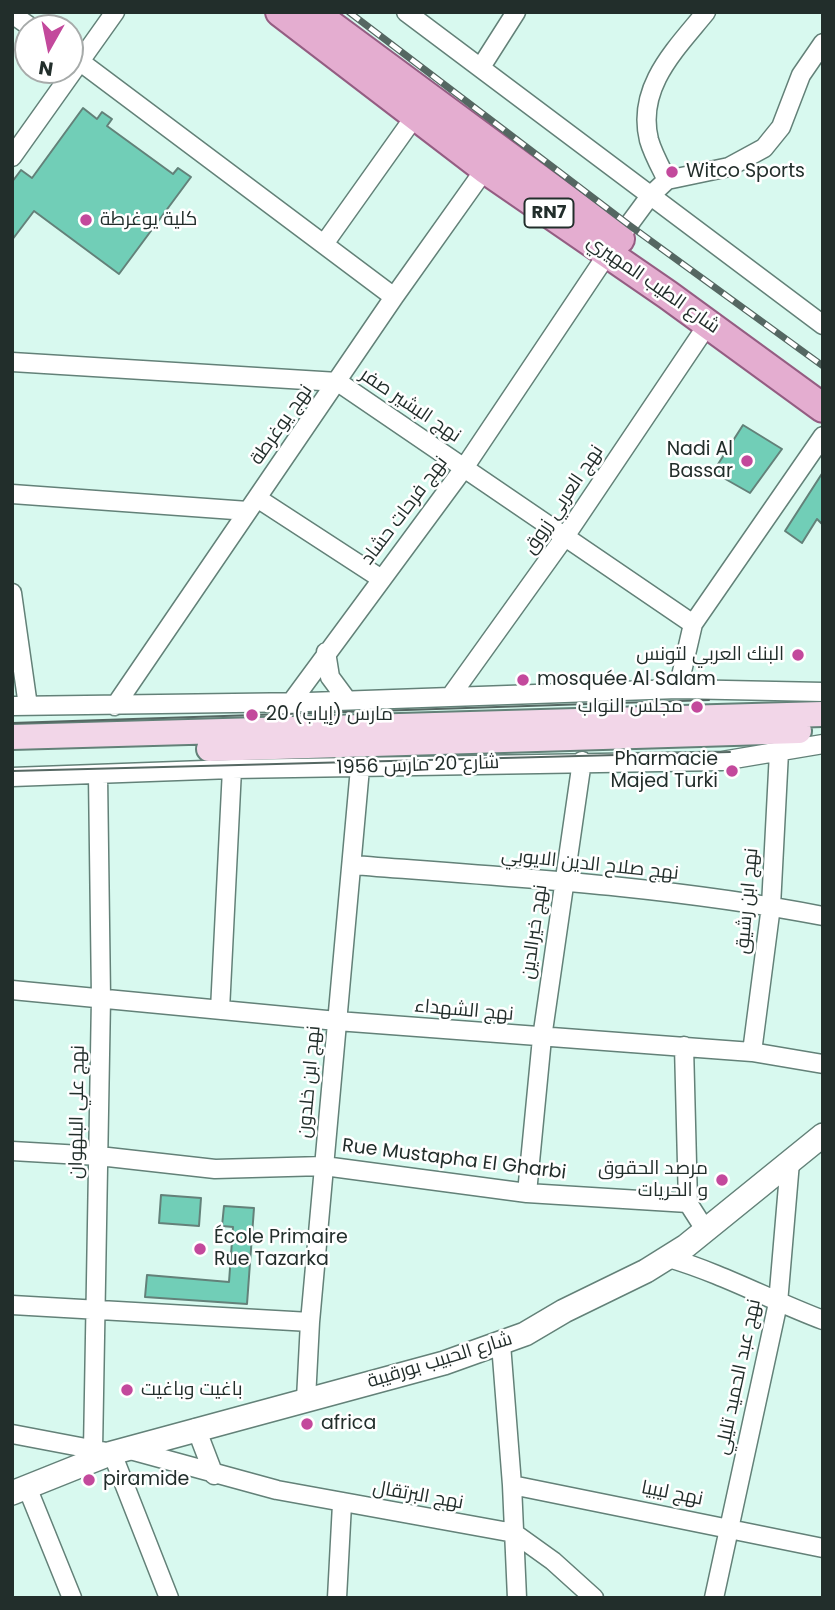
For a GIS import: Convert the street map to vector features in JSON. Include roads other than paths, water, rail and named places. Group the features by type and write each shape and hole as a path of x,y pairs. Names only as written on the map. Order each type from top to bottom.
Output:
{"main road":[{"name":"شارع الطيب المهيري","path":"280,12 485,169 613,246 823,388"},
{"name":"شارع الطيب المهيري","path":"313,12 613,246 708,324 823,408"},
{"name":"شارع 20 مارس 1956","path":"264,739 823,714"},
{"name":"شارع 20 مارس 1956","path":"12,737 113,742 823,731"},
{"name":"شارع 20 مارس 1956","path":"12,754 113,742"}],"street":[{"path":"84,47 115,12"},
{"path":"406,12 822,323"},
{"path":"481,66 516,12"},
{"path":"706,12 663,64 652,88 649,139 667,180 729,167 754,156 764,148 781,127 801,75 823,43"},
{"path":"84,64 394,297"},
{"path":"12,157 58,84"},
{"path":"324,244 415,116"},
{"name":"نهج يوغرطة","path":"115,706 394,297 485,169"},
{"name":"نهج فرحات حشاد","path":"264,739 380,578 464,468 613,246 650,195 667,180"},
{"name":"نهج العربي زروق","path":"450,697 564,538 708,324"},
{"name":"نهج البشير صفر","path":"12,362 338,382 693,624"},
{"path":"678,689 693,624 823,436"},
{"path":"12,494 253,505 380,578"},
{"path":"12,593 20,706 347,701 678,689 823,692"},
{"path":"326,652 330,677 347,701"},
{"name":"شارع 20 مارس 1956","path":"12,777 232,769 732,760 823,744"},
{"name":"نهج ابن رشيق","path":"752,1052 771,906 779,752"},
{"name":"نهج خيرالدين","path":"527,1193 542,1038 562,881 582,761"},
{"name":"نهج ابن خلدون","path":"306,1399 310,1322 360,768"},
{"path":"220,1010 232,769"},
{"name":"نهج علي البلهوان","path":"98,775 101,998 96,1308 111,1451"},
{"name":"نهج صلاح الدين الايوبي","path":"352,865 562,881 771,906 823,916"},
{"name":"نهج الشهداء","path":"12,990 337,1021 752,1052 823,1064"},
{"path":"684,1046 688,1203 706,1231"},
{"name":"شارع الحبيب بورقيبة","path":"20,1490 111,1451 444,1363 501,1344 669,1258 823,1135"},
{"name":"Rue Mustapha El Gharbi","path":"12,1151 99,1156 215,1169 324,1166 527,1193 688,1203"},
{"name":"نهج عبد الحميد تليلي","path":"714,1598 778,1303 790,1162"},
{"path":"669,1258 730,1277 778,1303 823,1320"},
{"path":"12,1306 96,1308 310,1322"},
{"path":"501,1344 512,1485 517,1598"},
{"path":"196,1428 214,1475"},
{"name":"نهج البرتقال","path":"12,1434 111,1451 342,1504 514,1533 553,1561 594,1598"},
{"path":"111,1451 169,1598"},
{"name":"نهج ليبيا","path":"512,1485 823,1548"},
{"path":"20,1490 72,1598"},
{"path":"337,1598 342,1504"}],"tram line":[{"path":"12,723 709,700"},
{"path":"12,771 730,752"}],"railway":[{"path":"349,12 629,225 823,366"}],"place":[{"name":"Witco Sports","path":"672,172"},
{"name":"كلية يوغرطة","path":"86,220"},
{"name":"Nadi Al Bassar","path":"747,461"},
{"name":"البنك العربي لتونس","path":"798,655"},
{"name":"mosquée Al Salam","path":"523,680"},
{"name":"مجلس النواب","path":"697,707"},
{"name":"20 مارس (إياب)","path":"252,715"},
{"name":"Pharmacie Majed Turki","path":"732,771"},
{"name":"مرصد الحقوق و الحريات","path":"722,1180"},
{"name":"École Primaire Rue Tazarka","path":"200,1249"},
{"name":"باغيت وباغيت","path":"127,1390"},
{"name":"africa","path":"307,1424"},
{"name":"piramide","path":"89,1480"}]}
